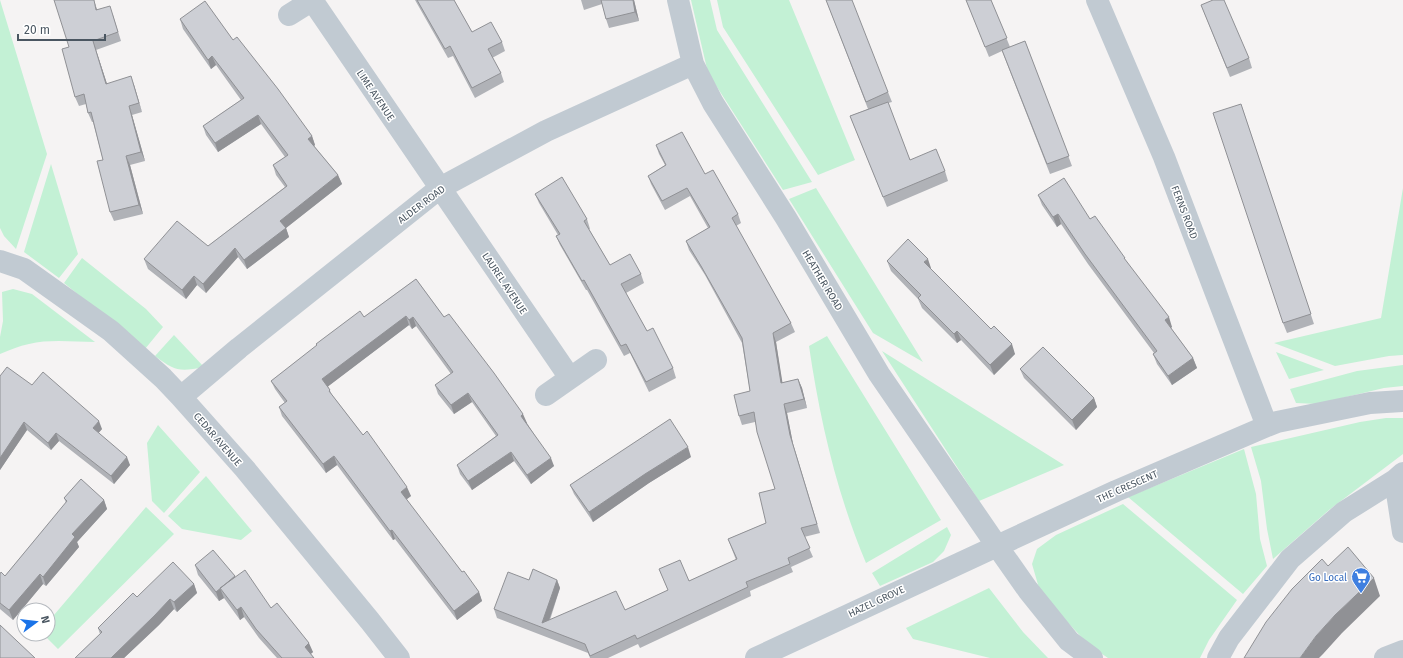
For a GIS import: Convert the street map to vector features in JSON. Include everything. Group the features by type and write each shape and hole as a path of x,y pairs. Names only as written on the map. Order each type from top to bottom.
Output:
{"street":[{"name":"LIME AVENUE","path":"289,15 312,0 440,188"},
{"name":"HEATHER ROAD","path":"678,0 693,64 713,103 786,218 879,374 998,546"},
{"name":"FERNS ROAD","path":"1097,0 1164,157 1267,426"},
{"name":"ALDER ROAD","path":"181,397 239,348 440,188 546,131 693,64"},
{"name":"LAUREL AVENUE","path":"440,188 570,378"},
{"name":"CEDAR AVENUE","path":"0,261 24,269 111,330 181,397 245,469 399,658"},
{"path":"546,394 596,360"},
{"name":"THE CRESCENT","path":"998,546 1116,490 1267,426 1370,403 1403,401"},
{"path":"1218,658 1229,638 1290,560 1344,512 1399,476 1403,532"},
{"name":"HAZEL GROVE","path":"756,658 998,546"},
{"path":"998,546 1028,590 1069,641 1092,658"},
{"path":"1385,658 1403,651"}],"green space":[{"path":"0,0 47,154 16,249 4,236 0,228"},
{"path":"691,0 710,0 717,30 812,182 783,190 708,73"},
{"path":"717,0 789,0 855,160 818,175 723,27"},
{"path":"51,164 78,254 59,278 24,252"},
{"path":"816,188 923,362 873,333 789,199"},
{"path":"1403,188 1403,355 1389,356 1335,366 1274,343 1381,318"},
{"path":"82,258 146,309 163,327 145,349 64,283"},
{"path":"13,289 32,294 95,342 37,342 0,354 0,337 3,321 2,292"},
{"path":"174,335 204,367 189,370 178,369 168,365 155,356"},
{"path":"827,336 941,520 866,563 846,511 838,484 824,429 813,374 809,346"},
{"path":"882,351 1064,465 979,501"},
{"path":"1276,352 1324,370 1289,379"},
{"path":"1403,365 1403,386 1384,388 1317,404 1296,403 1290,389 1357,371"},
{"path":"1386,418 1403,418 1403,454 1329,510 1273,559 1267,529 1261,481 1251,447 1360,422"},
{"path":"158,425 200,472 164,513 152,501 147,443"},
{"path":"1244,449 1256,494 1260,539 1267,566 1243,594 1128,497"},
{"path":"206,476 252,531 241,540 182,529 168,516"},
{"path":"1123,504 1237,600 1209,640 1200,658 1108,658 1089,645 1054,608 1039,588 1032,564 1037,549 1056,535"},
{"path":"146,507 174,534 58,649 51,642 56,642 56,613"},
{"path":"947,527 951,535 944,551 933,562 880,586 872,573"},
{"path":"989,588 1023,632 1048,658 990,658 913,639 906,628"}],"building":[{"path":"54,0 94,0 96,10 110,6 118,32 93,41 106,84 131,76 139,103 129,106 141,152 126,156 139,205 110,212 97,161 103,160 91,112 88,113 84,94 75,97 62,49 69,47"},
{"path":"417,0 454,0 472,32 491,22 502,42 488,49 501,73 472,88 450,46 445,49"},
{"path":"601,0 633,0 635,12 606,19"},
{"path":"826,0 852,0 888,92 866,102"},
{"path":"966,0 991,0 1007,38 985,47"},
{"path":"1213,0 1224,0 1249,58 1227,68 1201,5"},
{"path":"205,1 233,40 237,37 278,89 312,136 308,139 338,175 280,221 286,228 244,260 235,248 203,284 194,276 182,290 144,259 177,221 208,246 287,186 273,165 288,155 258,115 215,143 203,126 244,98 212,56 208,60 180,19"},
{"path":"1025,41 1069,156 1047,164 1002,50"},
{"path":"888,102 910,160 936,149 945,171 883,197 850,116"},
{"path":"1241,104 1311,314 1283,323 1213,113"},
{"path":"682,132 705,174 713,170 738,214 732,218 791,323 773,333 781,383 798,379 804,399 784,404 790,435 817,524 801,528 810,548 788,558 790,564 746,582 748,587 637,639 635,635 590,656 585,644 494,609 508,572 529,580 533,569 557,580 542,623 616,591 625,610 668,590 659,569 680,560 689,581 737,559 728,539 766,523 759,493 775,489 757,432 754,412 739,416 734,395 750,391 742,338 686,241 710,227 687,188 662,201 648,176 666,165 656,145"},
{"path":"562,177 587,219 584,221 610,265 630,254 641,274 621,284 647,331 653,328 673,368 646,382 626,344 621,346 584,280 582,281 556,236 560,234 535,194"},
{"path":"1064,178 1090,219 1095,216 1124,258 1169,317 1165,320 1193,358 1168,376 1153,354 1157,351 1085,254 1058,214 1053,217 1038,195"},
{"path":"908,239 928,259 924,262 991,329 994,326 1012,344 990,365 957,331 954,334 918,298 921,295 887,261"},
{"path":"416,279 444,317 449,314 494,373 523,414 521,416 551,458 527,475 511,452 468,481 457,465 498,435 468,393 451,405 435,385 453,372 413,317 409,320 406,316 322,379 330,390 329,391 363,435 367,431 407,487 401,492 479,592 454,611 392,530 390,531 334,456 323,464 279,407 287,401 271,381 317,345 316,344 360,311 364,317"},
{"path":"1043,347 1094,398 1072,420 1020,369"},
{"path":"7,367 32,385 43,372 99,421 93,428 127,457 111,476 56,433 48,443 24,422 0,458 0,376"},
{"path":"670,419 688,447 589,512 570,485"},
{"path":"81,479 104,500 72,534 75,537 43,577 40,574 9,610 0,603 1,572 5,576 67,501 64,498"},
{"path":"1348,547 1374,578 1335,615 1316,636 1300,658 1244,658 1266,622 1292,589 1322,559 1328,566"},
{"path":"213,550 235,576 216,592 195,565"},
{"path":"173,562 194,584 174,602 170,599 111,658 75,658 102,632 98,628 133,593 137,597"},
{"path":"245,570 271,608 277,603 309,643 305,647 314,658 282,658 256,629 241,607 237,610 220,588"},
{"path":"0,625 16,640 16,642 18,642 35,658 0,658"}],"place":[{"name":"Go Local","path":"1361,594"}]}
